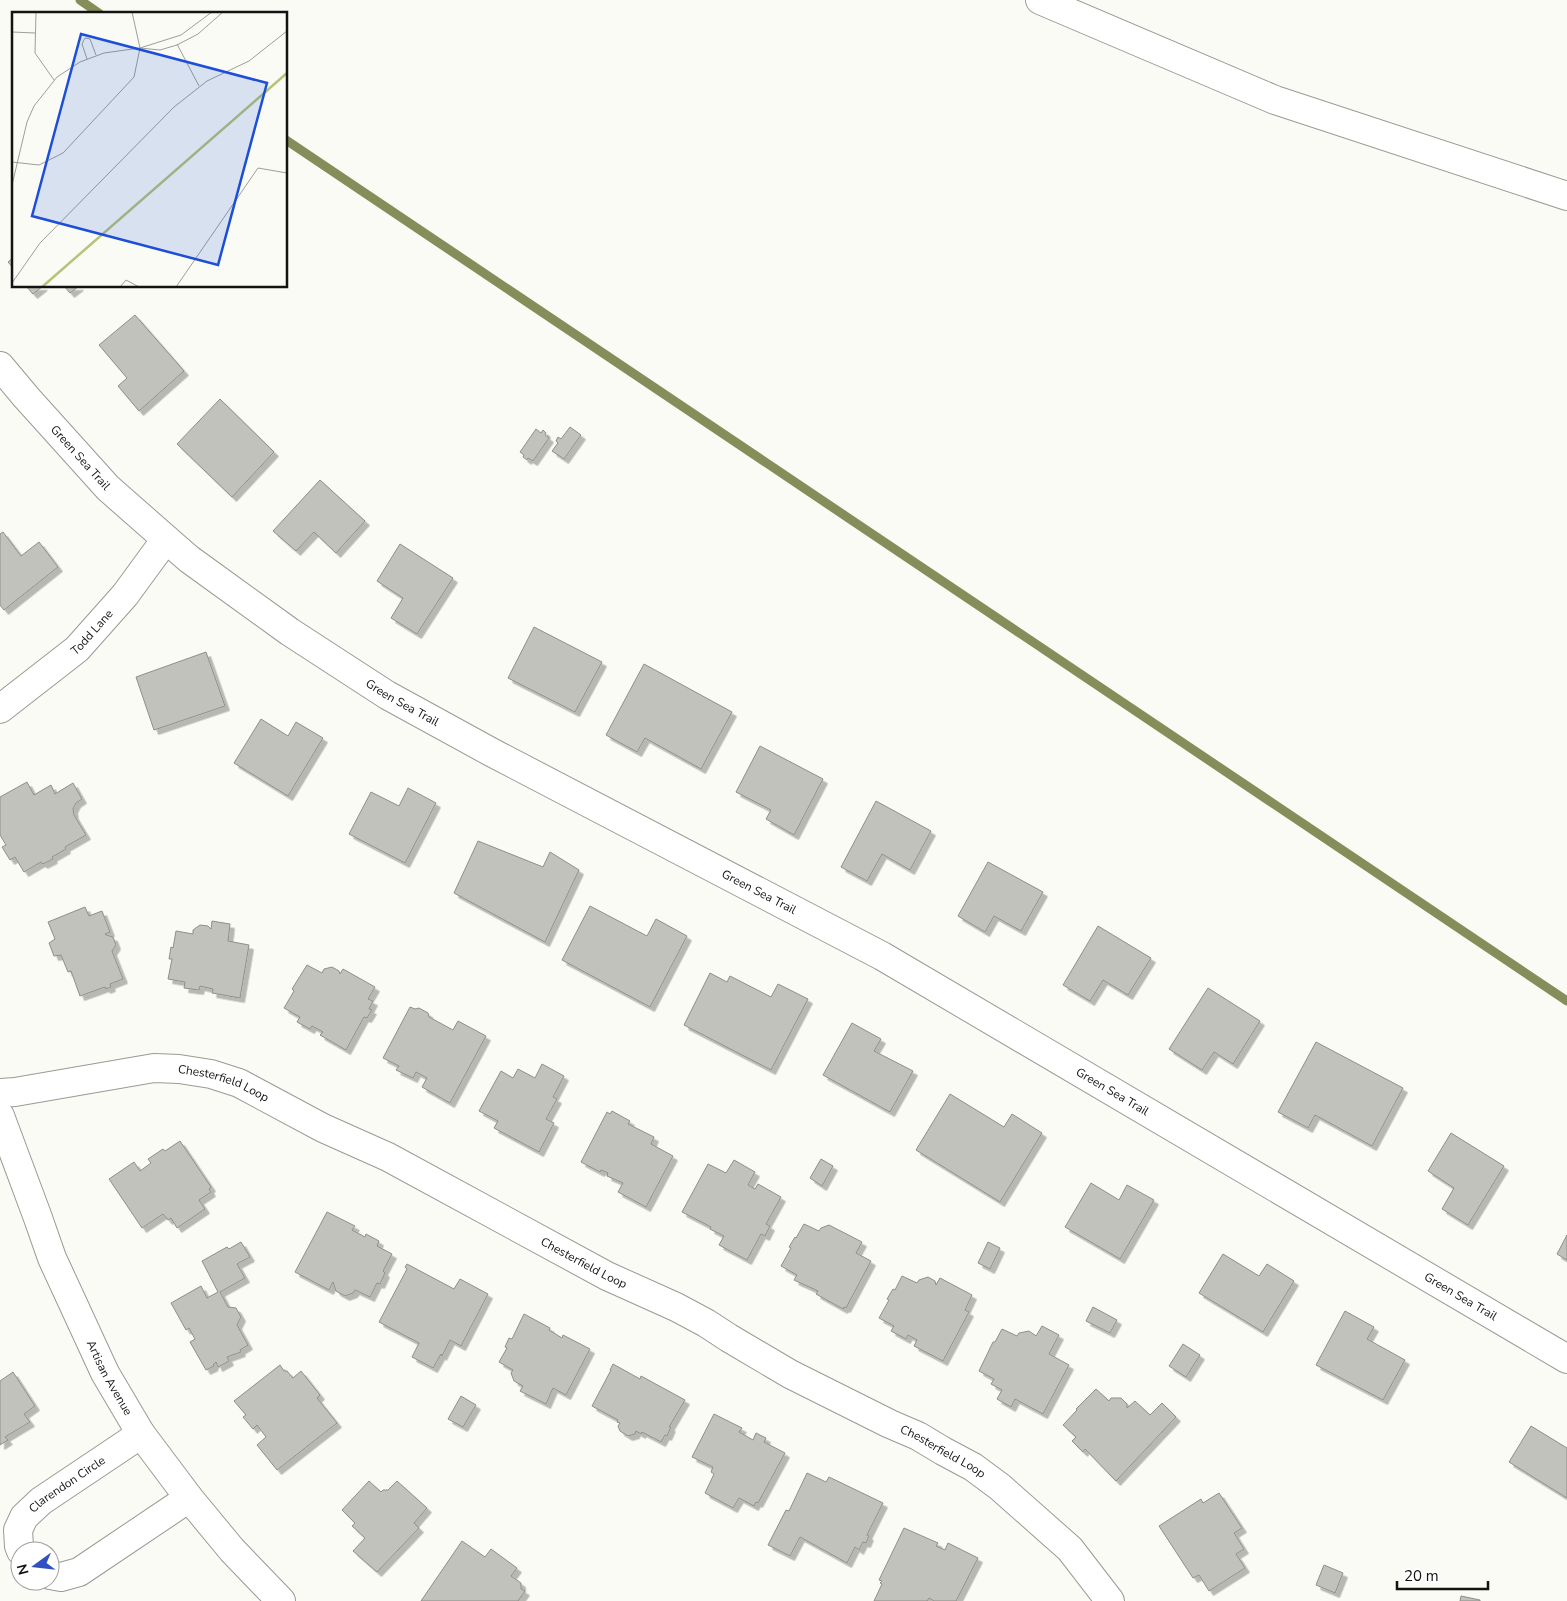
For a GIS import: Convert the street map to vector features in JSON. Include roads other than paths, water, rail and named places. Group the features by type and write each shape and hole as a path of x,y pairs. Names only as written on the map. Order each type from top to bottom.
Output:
{"street":[{"path":"1040,0 1275,100 1567,196"},
{"name":"Green Sea Trail","path":"0,366 108,488 166,539 290,632 387,695 491,752 882,956 1567,1359"},
{"name":"Todd Lane","path":"0,709 77,649 124,594 166,539"},
{"name":"Chesterfield Loop","path":"0,1093 154,1068 179,1069 210,1074 239,1083 322,1128 388,1157 607,1276 676,1307 790,1374 918,1436 973,1467 1000,1487 1070,1550 1110,1601"},
{"name":"Artisan Avenue","path":"0,1116 52,1258 105,1373 141,1434 188,1498 232,1550 281,1601"},
{"name":"Clarendon Circle","path":"18,1541 18,1530 24,1517 41,1501 141,1434"},
{"path":"60,1577 79,1572 188,1498"}],"waterway":[{"path":"80,0 97,12"},
{"path":"288,141 1567,1001"}]}
